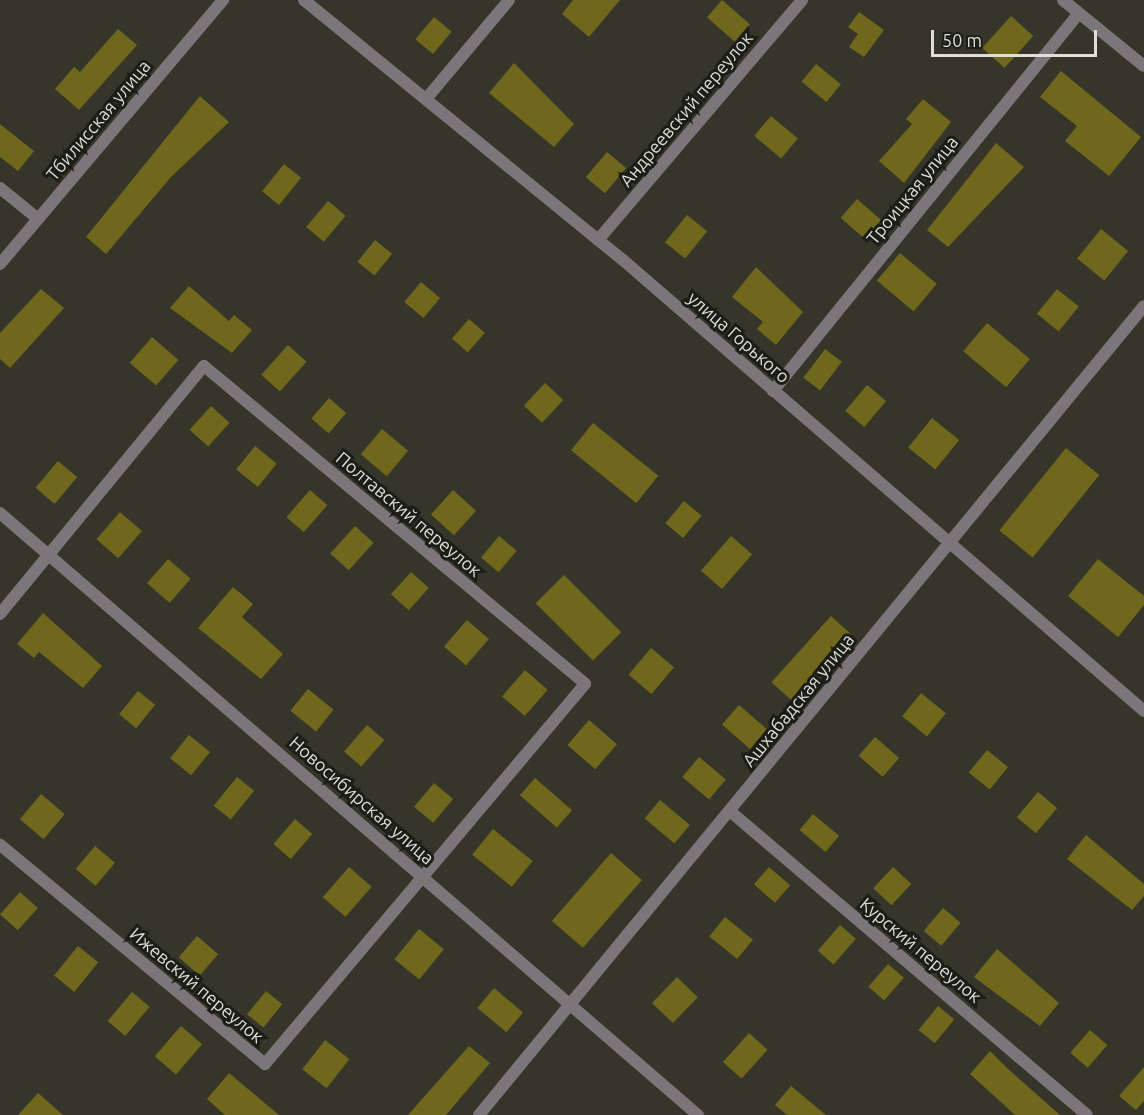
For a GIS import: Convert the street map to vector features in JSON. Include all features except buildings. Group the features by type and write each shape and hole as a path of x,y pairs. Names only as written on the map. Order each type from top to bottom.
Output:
{"street":[{"name":"Тбилисская улица","path":"0,264 223,0"},
{"name":"улица Горького","path":"304,0 598,240 1144,711"},
{"path":"426,99 509,0"},
{"name":"Андреевский переулок","path":"598,240 802,0"},
{"path":"1063,0 1144,66"},
{"name":"Троицкая улица","path":"773,391 1079,13"},
{"path":"0,188 38,219"},
{"name":"Ашхабадская улица","path":"479,1115 569,1000 731,812 1144,306"},
{"name":"Полтавский переулок","path":"50,554 204,366 585,684 423,876"},
{"name":"Новосибирская улица","path":"0,513 569,1000 698,1115"},
{"path":"0,614 50,554"},
{"name":"Курский переулок","path":"731,812 1088,1115"},
{"name":"Ижевский переулок","path":"0,845 265,1064 423,876"}]}
